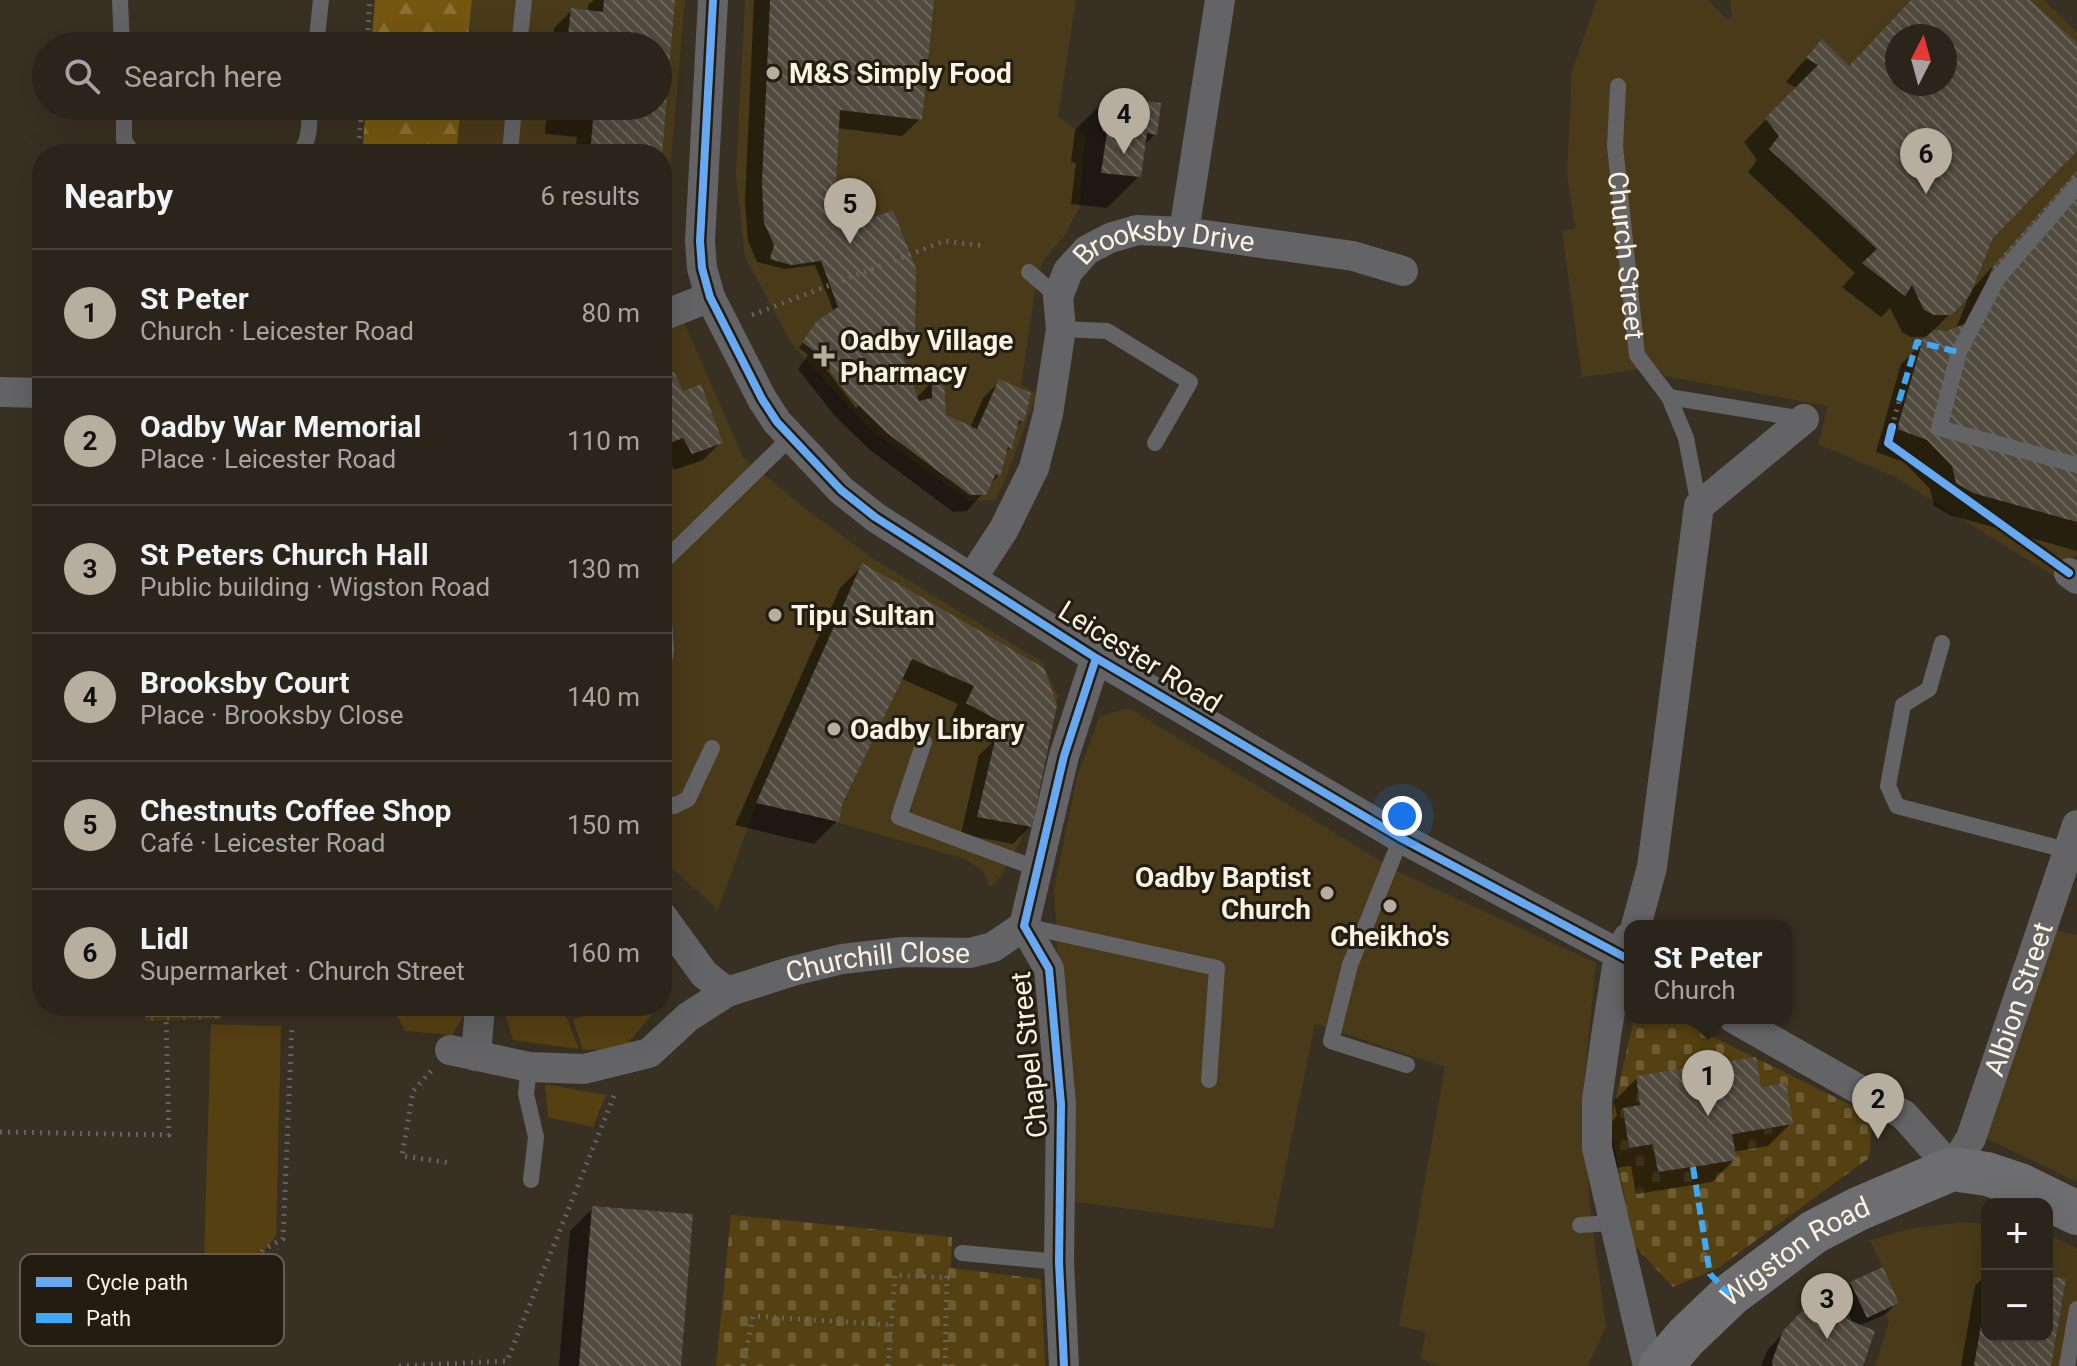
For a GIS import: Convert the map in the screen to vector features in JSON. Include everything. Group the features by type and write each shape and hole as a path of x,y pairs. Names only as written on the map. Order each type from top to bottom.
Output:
{"main road":[{"path":"1952,1169 1987,1174 2020,1185 2077,1213"},
{"name":"Wigston Road","path":"1661,1366 1730,1295 1814,1232 1858,1209 1952,1169"}],"street":[{"name":"Leicester Road","path":"713,0 700,241 702,268 710,297 762,399 791,437 841,490 875,517 1096,658 1401,838 1624,949"},
{"path":"1184,232 1220,0"},
{"name":"Brooksby Drive","path":"972,578 1004,529 1034,468 1048,414 1061,329 1058,297 1068,271 1087,250 1110,238 1137,230 1184,232 1353,256 1403,271"},
{"path":"672,312 710,297"},
{"path":"0,392 32,393"},
{"path":"1699,506 1804,419"},
{"name":"Church Street","path":"1638,920 1652,867 1699,506"},
{"path":"1024,926 1064,756 1096,658"},
{"name":"Albion Street","path":"1952,1169 1971,1138 2073,838"},
{"name":"Churchill Close","path":"463,1053 529,1067 584,1069 649,1053 688,1017 727,992 842,959 903,952 970,953 993,947 1024,926"},
{"name":"Chapel Street","path":"1024,926 1049,969 1061,1104 1059,1262 1064,1366"},
{"path":"672,930 704,974 727,992"},
{"path":"1624,960 1597,1100 1597,1148 1648,1366"},
{"path":"463,1053 476,1016"},
{"path":"1744,1024 1904,1115 1952,1169"}],"lane":[{"path":"120,0 121,32"},
{"path":"318,32 321,0"},
{"path":"521,32 524,0"},
{"name":"Church Street","path":"1618,86 1615,146 1637,355 1669,397 1686,438 1699,506"},
{"path":"124,120 127,144"},
{"path":"305,144 309,120"},
{"path":"511,144 513,120"},
{"path":"2077,186 1997,279 1959,352 1939,428 2077,465"},
{"path":"1029,272 1058,297"},
{"path":"1061,329 1107,331 1190,382 1155,443"},
{"path":"1669,397 1804,419"},
{"path":"672,553 791,437"},
{"path":"1942,643 1929,689 1903,705 1888,786 1897,806 2073,838"},
{"path":"924,742 899,817 1038,869"},
{"path":"672,805 688,799 712,748"},
{"path":"1401,838 1350,965 1331,1041 1407,1065"},
{"path":"1024,926 1217,968 1209,1080"},
{"path":"529,1067 526,1094 536,1137 531,1180"},
{"path":"1580,1225 1613,1223"},
{"path":"962,1253 1059,1262"},
{"path":"2067,1366 2077,1309"}],"path":[{"path":"368,32 370,0"},
{"path":"359,144 361,120"},
{"path":"724,325 945,241 985,246"},
{"path":"1891,431 1899,401"},
{"path":"0,1132 169,1135 166,1019"},
{"path":"260,1254 283,1239 292,1026"},
{"path":"452,1163 402,1156 413,1091 463,1053"},
{"path":"399,1366 507,1361 629,1058"},
{"path":"888,1366 895,1275 962,1279"},
{"path":"945,1366 947,1278"},
{"path":"743,1366 753,1316 891,1325"}],"shaded area":[{"path":"472,0 685,0 672,149 672,144 457,144 460,120 672,120 672,32 469,32"},
{"path":"745,0 1076,0 1058,117 1085,135 1080,206 1064,237 1043,261 1021,385 1037,394 995,500 969,501 869,429 791,343 745,257 736,175"},
{"path":"1597,0 1708,0 1728,20 1732,16 1730,0 2044,0 2077,32 2077,556 2074,555 2060,580 1895,477 1818,444 1828,406 1665,376 1656,367 1582,377 1562,231 1575,228 1567,174 1572,71"},
{"path":"672,295 743,457 807,510 875,560 1042,662 1058,696 1021,840 1002,875 990,888 983,871 966,859 758,800 718,910 672,868"},
{"path":"1129,708 1399,872 1596,963 1582,1104 1591,1216 1606,1327 1588,1366 1439,1366 1420,1358 1426,1332 1399,1326 1445,1067 1315,1024 1273,1229 1072,1201 1054,890 1077,776 1100,716"},
{"path":"2050,929 2077,935 2077,1182 1984,1137"},
{"path":"145,1016 221,1016 221,1019 145,1021"},
{"path":"1981,1223 1981,1342 2053,1342 2053,1236 2077,1249 2077,1366 1875,1366 1889,1322 1883,1311 1899,1303 1870,1240 1912,1228"}],"green space":[{"path":"375,0 472,0 469,32 372,32"},
{"path":"365,120 460,120 457,144 363,144"},
{"path":"397,1016 464,1016 452,1035 405,1031"},
{"path":"506,1016 566,1016 579,1049 513,1040"},
{"path":"584,1016 651,1016 623,1049 583,1050 573,1020"},
{"path":"211,1024 281,1026 276,1236 262,1254 204,1254"},
{"path":"1633,1024 1687,1024 1873,1116 1869,1158 1718,1268 1673,1287 1635,1246 1610,1126"},
{"path":"545,1084 606,1095 593,1127 548,1117"},
{"path":"731,1215 952,1237 951,1268 1041,1279 1045,1366 716,1366"}],"building":[{"path":"604,0 675,0 672,36 672,32 568,32 571,8 603,12"},
{"path":"770,0 934,0 922,120 840,110 835,196 848,227 893,210 916,269 915,340 899,346 919,401 932,398 932,379 944,380 946,415 977,429 999,379 1031,393 1024,422 1019,420 1012,449 1008,447 1000,477 996,474 986,495 970,495 887,433 852,399 814,351 802,342 817,321 838,307 821,261 791,265 770,259 774,245 764,223 762,183"},
{"path":"1911,0 2030,0 2077,43 2077,151 1993,238 1970,295 1952,315 1934,315 1924,310 1912,285 1905,296 1862,263 1877,249 1769,149 1779,136 1765,118 1818,65 1806,58 1822,39 1849,66 1885,28 1885,96 1957,96 1957,24 1888,24"},
{"path":"1106,96 1161,103 1157,135 1147,133 1141,177 1101,173 1107,132 1102,131"},
{"path":"593,120 665,120 663,144 591,144"},
{"path":"2077,170 2077,522 1973,493 1956,483 1952,466 1927,440 1897,429 1923,339 1934,330 1947,331 1972,321 1993,266"},
{"path":"672,373 683,391 701,384 723,443 692,454 683,438 672,442"},
{"path":"862,563 1044,668 1057,705 1032,827 977,817 996,736 1006,737 1012,728 966,703 974,686 912,659 842,804 839,822 756,803"},
{"path":"1756,1057 1761,1087 1786,1083 1793,1124 1732,1134 1737,1160 1658,1172 1653,1144 1629,1148 1623,1108 1640,1105 1636,1076"},
{"path":"592,1206 693,1214 681,1366 579,1366"},
{"path":"1883,1267 1899,1303 1867,1318 1850,1282"},
{"path":"2053,1277 2066,1279 2051,1366 1974,1366 1981,1325 1981,1342 2053,1342"},
{"path":"1821,1308 1875,1331 1863,1366 1773,1366 1783,1331 1802,1311 1820,1318"}],"marked path":[{"path":"1899,401 1917,342 1959,352"},
{"path":"1693,1167 1710,1274 1730,1295"}],"cycle path":[{"path":"713,0 700,241 702,268 710,297 762,399 777,422 841,490 875,517 1096,658 1401,838 1624,957"},
{"path":"1892,427 1888,443 2069,573"},
{"path":"1064,1366 1059,1262 1061,1104 1049,969 1024,926 1064,756 1096,658"}],"place":[{"name":"M&S Simply Food","path":"773,73"},
{"name":"Brooksby Court","path":"1124,154"},
{"name":"Lidl","path":"1926,194"},
{"name":"Chestnuts Coffee Shop","path":"850,244"},
{"name":"Oadby Village Pharmacy","path":"824,356"},
{"name":"Tipu Sultan","path":"775,615"},
{"name":"Oadby Library","path":"834,729"},
{"name":"Oadby Baptist Church","path":"1327,893"},
{"name":"Cheikho's","path":"1390,906"},
{"name":"St Peter","path":"1708,1116"},
{"name":"Oadby War Memorial","path":"1878,1139"},
{"name":"St Peters Church Hall","path":"1827,1339"}]}
